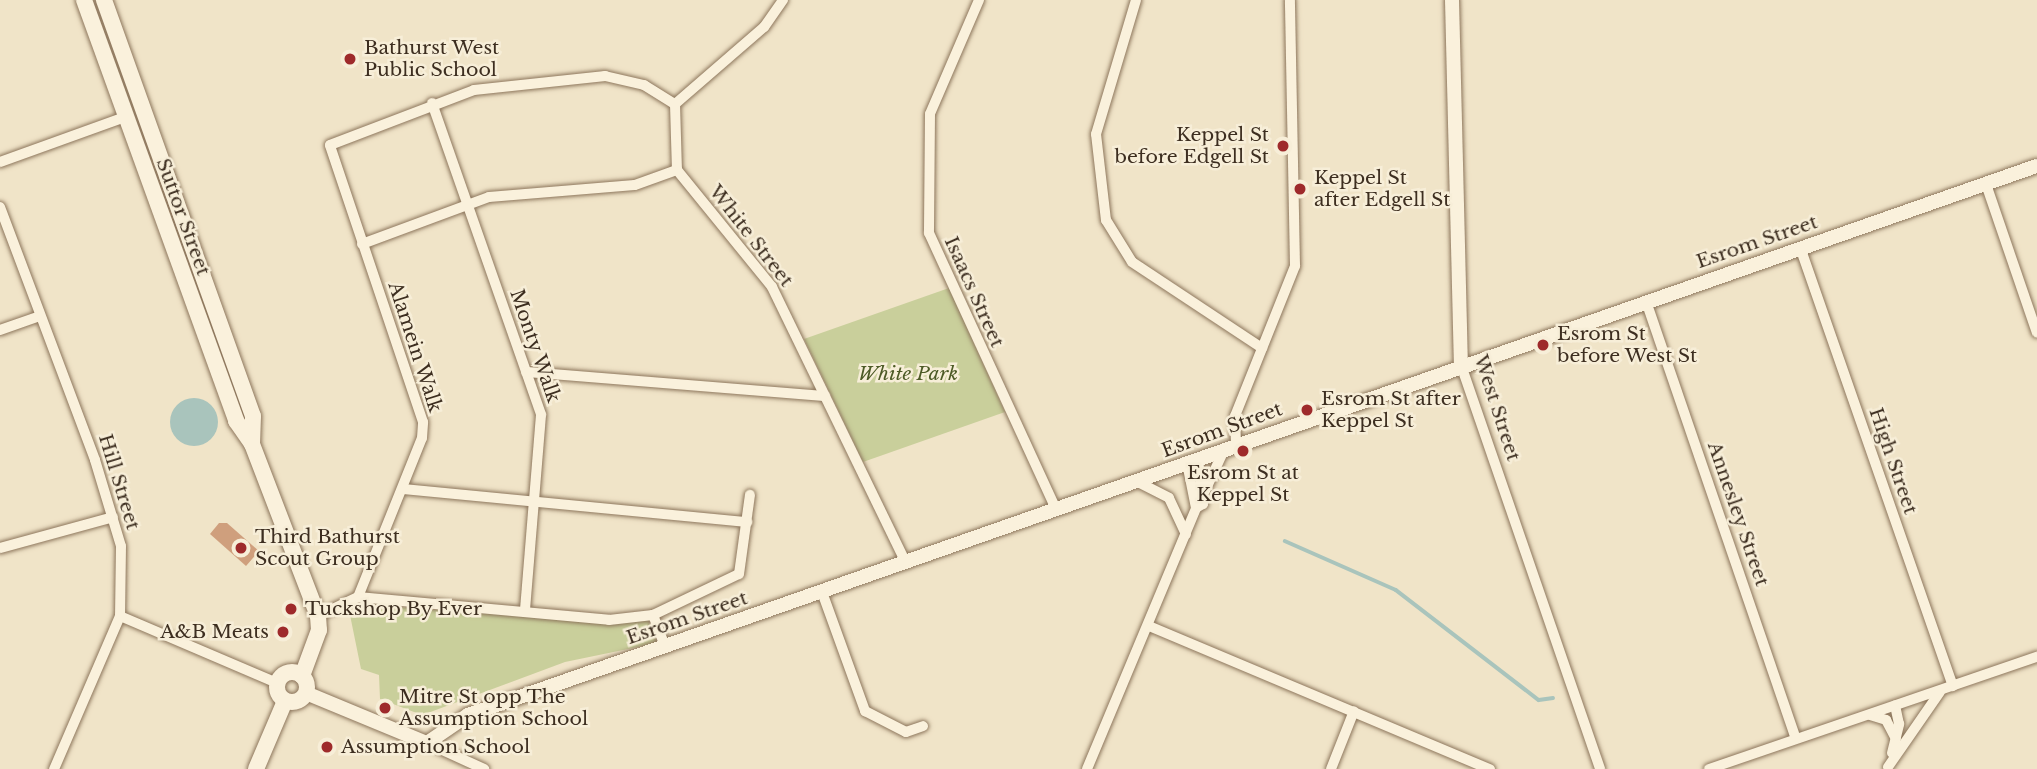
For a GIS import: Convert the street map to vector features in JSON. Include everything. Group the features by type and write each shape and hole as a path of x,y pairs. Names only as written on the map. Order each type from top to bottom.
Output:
{"main road":[{"name":"Suttor Street","path":"85,0 236,421 252,444 318,616"},
{"name":"Suttor Street","path":"104,0 253,416 252,444"},
{"path":"256,769 285,701 277,683 298,674 319,631 318,616"},
{"path":"285,701 295,703 306,693 298,674"}],"street":[{"path":"675,104 764,27 783,0"},
{"name":"Isaacs Street","path":"979,0 929,114 929,233 1056,509"},
{"path":"1136,0 1096,134 1106,220 1132,262 1262,348"},
{"path":"1087,769 1149,626 1196,508 1230,447 1234,420 1295,266 1290,0"},
{"name":"West Street","path":"1452,0 1461,365 1600,769"},
{"path":"432,103 474,90 605,76 643,85 675,104"},
{"name":"Alamein Walk","path":"358,597 403,489 424,422 330,145 432,103"},
{"name":"Monty Walk","path":"432,103 541,415 525,611"},
{"path":"362,244 489,197 635,185 677,170 675,104"},
{"path":"0,162 125,117"},
{"name":"Esrom Street","path":"427,744 468,715 1461,365 2037,166"},
{"name":"White Street","path":"677,170 772,287 905,561"},
{"path":"1986,184 2037,333"},
{"name":"Hill Street","path":"0,207 113,517 124,585 120,616 54,769"},
{"name":"High Street","path":"1800,247 1949,687"},
{"name":"Annesley Street","path":"1646,301 1796,738"},
{"path":"0,330 40,316"},
{"path":"526,372 825,396"},
{"path":"1193,461 1205,491"},
{"path":"1193,461 1196,508"},
{"path":"1136,481 1169,498 1186,534"},
{"path":"403,489 747,522"},
{"path":"318,616 358,597 608,620 653,615 740,575 750,495"},
{"path":"0,548 113,517"},
{"path":"822,592 865,711 906,732 923,726"},
{"path":"653,615 664,646"},
{"path":"120,616 277,683"},
{"path":"1149,626 1483,768"},
{"path":"1709,769 2037,657"},
{"path":"1887,768 1911,729 1949,687"},
{"path":"306,693 484,769"},
{"path":"1901,703 1911,729"},
{"path":"1887,768 1896,739 1901,703"},
{"path":"1331,769 1354,711"},
{"path":"1868,714 1886,720 1896,739"}],"green space":[{"name":"White Park","path":"949,288 1005,412 863,462 804,339"},
{"path":"395,607 629,622 647,616 657,643 565,662 425,714 380,699 379,675 361,669 350,615"}],"water":[{"path":"194,398 211,405 218,422 211,439 194,446 177,439 170,422 177,405"}],"building":[{"name":"Third Bathurst Scout Group","path":"219,523 227,523 259,551 246,566 210,534"}],"waterway":[{"path":"1285,541 1396,590 1539,700 1553,698"}],"place":[{"name":"Bathurst West Public School","path":"350,59"},
{"name":"Keppel St before Edgell St","path":"1283,146"},
{"name":"Keppel St after Edgell St","path":"1300,189"},
{"name":"Esrom St before West St","path":"1543,345"},
{"name":"Esrom St after Keppel St","path":"1307,410"},
{"name":"Esrom St at Keppel St","path":"1243,451"},
{"name":"Third Bathurst Scout Group","path":"241,548"},
{"name":"Tuckshop By Ever","path":"291,609"},
{"name":"A&B Meats","path":"283,632"},
{"name":"Mitre St opp The Assumption School","path":"385,708"},
{"name":"Assumption School","path":"327,747"}]}
